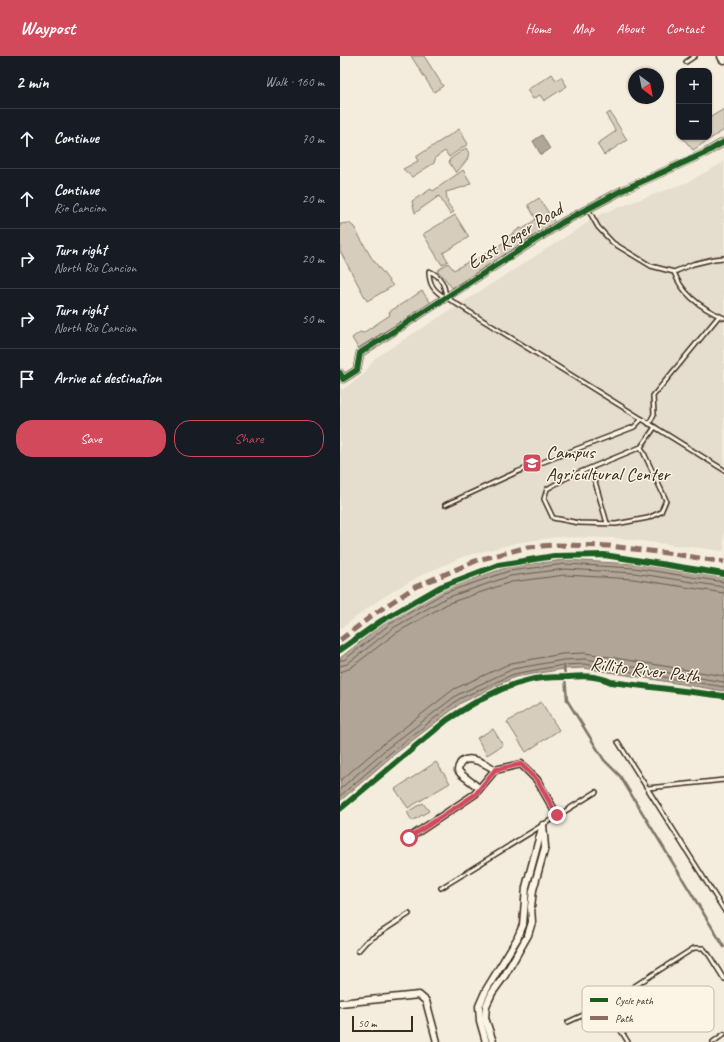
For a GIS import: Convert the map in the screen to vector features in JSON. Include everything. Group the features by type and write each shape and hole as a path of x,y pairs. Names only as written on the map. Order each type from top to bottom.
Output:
{"street":[{"name":"East Roger Road","path":"341,378 357,370 360,353 563,222 623,190 705,153 724,142"},
{"path":"479,788 458,770 462,762 471,759 477,760 495,770"},
{"path":"409,838 476,794 479,788 495,770 521,764 537,780 557,815"},
{"path":"486,1042 480,1021 479,1006 486,990 517,939 523,925 526,887 543,825"},
{"path":"493,1042 486,1018 486,1006 492,993 505,975 528,935 532,922 531,907 536,879 545,847 543,825"},
{"path":"340,1003 419,995 426,1001 437,1042"}],"lane":[{"path":"686,62 695,56"},
{"path":"588,209 598,227 613,243 651,266 674,272 693,264 724,258"},
{"path":"446,298 445,288 437,274 429,271 429,280 436,292 724,470"},
{"path":"674,272 677,280 685,291 703,306 724,318"},
{"path":"649,424 654,414 653,396 719,316"},
{"path":"445,505 517,472 634,426 642,419"},
{"path":"641,447 666,500 661,512 648,518 616,524 579,523 553,518 544,499 547,489 566,478 641,447 655,427"},
{"path":"591,468 607,523"},
{"path":"618,742 724,910"},
{"path":"648,788 724,780"},
{"path":"441,888 596,792"},
{"path":"529,876 536,879"},
{"path":"358,951 366,942 409,914"},
{"path":"635,986 694,948 703,948 710,955 724,979"},
{"path":"568,1022 582,1016"},
{"path":"622,1032 628,1042"},
{"path":"713,1042 724,1034"}],"shaded area":[{"path":"411,56 424,56 443,86 434,92"},
{"path":"552,74 556,80 561,77 567,86 544,101 540,95 533,99 527,90"},
{"path":"724,109 724,130 712,138 712,116"},
{"path":"610,112 627,140 604,155 597,144 616,131 606,115"},
{"path":"459,129 468,144 449,157 445,151 436,157 434,163 412,177 403,169 418,161 416,157"},
{"path":"685,140 708,140 693,150"},
{"path":"466,148 469,153 467,160 456,173 449,162 450,159"},
{"name":"Campus Agricultural Center","path":"724,162 724,551 616,538 556,537 516,543 462,557 426,573 396,589 340,629 340,387 342,390 363,375 375,358 603,213 688,182"},
{"path":"463,170 471,183 464,187 446,192 448,204 454,212 450,214 439,196 415,213 412,201 431,189 433,191"},
{"path":"539,198 555,223 452,288 437,271 448,263 454,270 473,259 475,260 503,243 505,239 520,228 523,229 536,219 528,205"},
{"path":"455,215 469,237 443,253 448,261 442,265 423,234"},
{"path":"349,223 354,227 371,257 393,286 367,301 340,251 340,224"},
{"path":"422,291 431,303 358,348 352,338 360,332 363,333 390,315 389,312"},
{"path":"541,702 559,730 526,752 507,722"},
{"path":"493,729 503,745 487,755 477,738"},
{"path":"436,762 450,783 408,808 395,789"},
{"path":"423,803 429,811 412,821 407,812"}],"water":[{"path":"542,135 550,149 541,155 533,141"},
{"path":"564,560 635,564 724,578 724,691 584,668 564,669 515,677 461,703 391,757 340,801 340,658 388,620 443,589 508,567"}],"waterway":[{"path":"564,666 567,700 604,760 620,776 724,947"}],"marked path":[{"path":"340,640 377,612 415,587 478,560 528,547 556,545 609,546 724,562"}],"cycle path":[{"path":"340,373 343,379 357,370 360,353 563,222 623,190 705,153 724,142"},
{"path":"340,650 381,621 440,587 498,565 554,556 604,555 724,574"},
{"name":"Rillito River Path","path":"340,809 447,720 487,696 519,683 543,678 589,676 611,682 724,696"}],"place":[{"name":"Campus Agricultural Center","path":"532,463"}],"route":[{"path":"409,838 476,794 479,788 495,770 521,764 537,780 557,815"}]}
